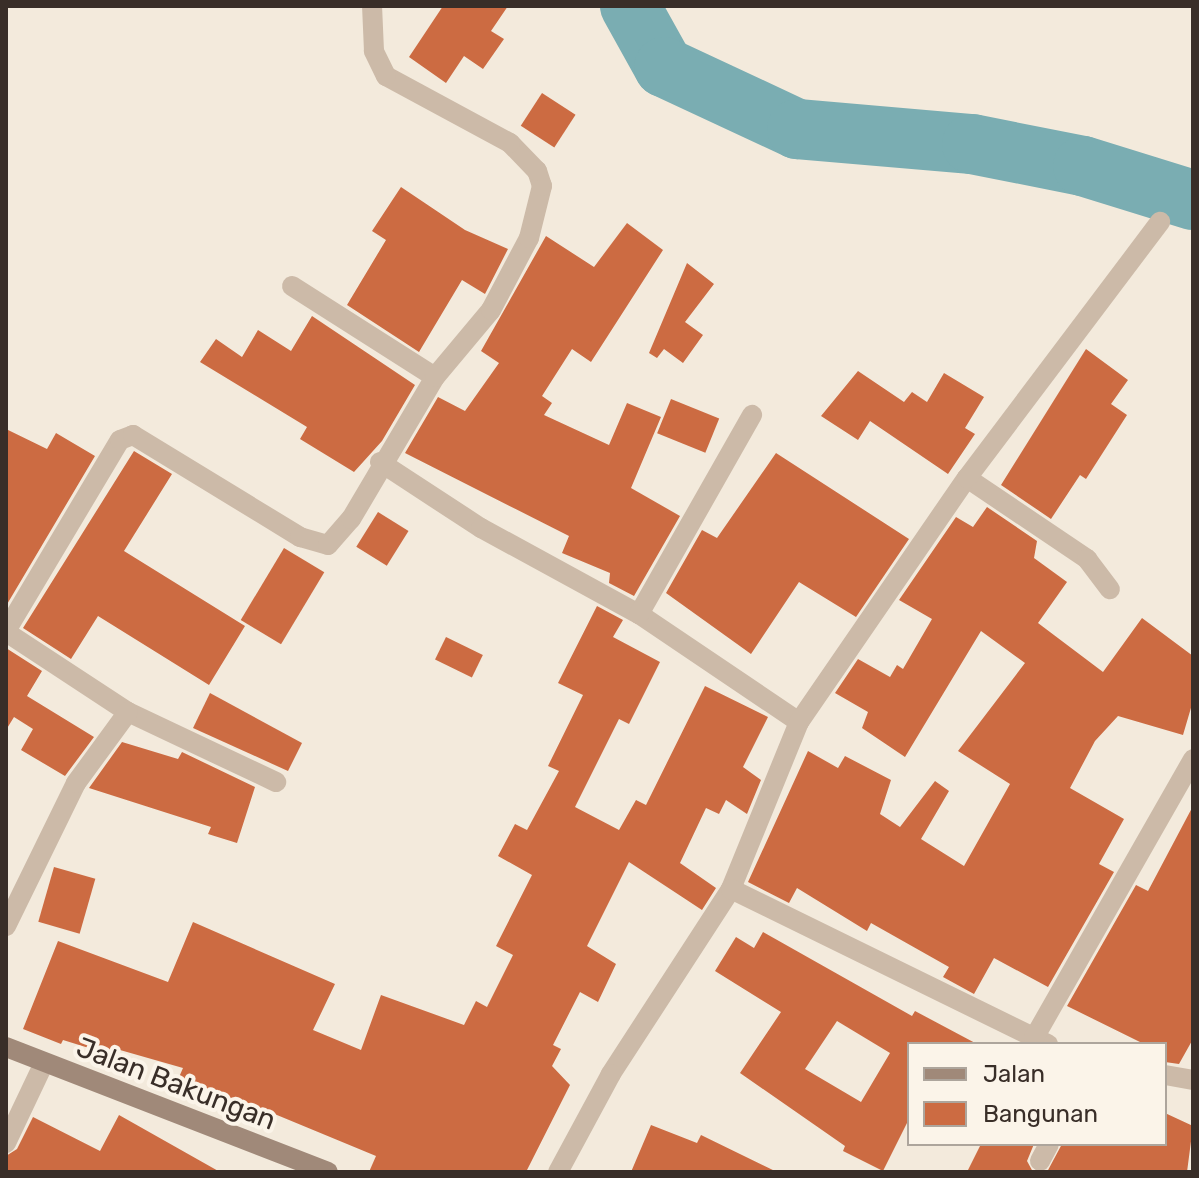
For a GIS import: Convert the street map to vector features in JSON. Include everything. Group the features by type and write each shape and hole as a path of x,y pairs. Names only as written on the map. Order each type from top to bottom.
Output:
{"main road":[{"name":"Jalan Bakungan","path":"6,1047 43,1065 328,1172"}],"street":[{"path":"276,782 128,712 6,632 120,440 133,435 300,537 328,545 351,519 380,462 435,377 491,310 529,238 542,186 528,159 510,143 386,76 374,51 372,6"},
{"path":"558,1172 611,1074 731,889 799,722 967,478 1160,222"},
{"path":"292,286 435,377"},
{"path":"639,614 752,415"},
{"path":"380,462 481,528 639,614 799,722"},
{"path":"967,478 1087,559 1110,589"},
{"path":"6,926 76,783 128,712"},
{"path":"731,889 1041,1041 1193,759"},
{"path":"6,1143 43,1065"},
{"path":"1167,1075 1193,1080"}],"building":[{"path":"443,6 508,6 491,31 504,39 483,69 464,56 446,83 409,57"},
{"path":"542,93 576,115 554,147 521,126"},
{"path":"401,187 465,230 508,249 485,294 462,280 419,352 347,305 386,240 372,231"},
{"path":"627,223 663,250 591,362 572,349 542,396 552,403 544,415 609,445 627,403 661,417 631,488 680,516 634,596 609,583 610,573 562,553 569,536 405,453 438,397 465,411 499,363 481,351 546,236 594,267"},
{"path":"687,263 714,284 685,322 703,335 683,363 664,349 657,358 649,353"},
{"path":"312,316 415,385 382,441 354,472 300,439 307,427 200,362 216,339 242,357 258,330 291,351"},
{"path":"1086,349 1128,380 1111,404 1127,415 1086,479 1080,475 1051,519 1001,485"},
{"path":"858,371 904,402 912,392 927,402 944,373 984,397 965,428 975,434 948,474 870,421 858,440 821,416"},
{"path":"671,399 719,418 705,453 657,433"},
{"path":"6,429 47,449 56,433 95,456 6,606"},
{"path":"134,451 172,474 124,551 245,626 209,685 98,616 71,659 23,628"},
{"path":"776,453 909,539 856,617 799,582 751,654 666,593 702,530 717,538"},
{"path":"987,507 1037,541 1034,558 1067,582 1038,623 1103,672 1142,618 1193,656 1193,701 1183,735 1118,716 1095,741 1070,788 1124,819 1099,864 1114,872 1048,987 994,958 974,994 943,977 949,967 871,923 867,931 797,888 789,903 748,882 808,751 838,768 845,756 891,780 880,814 900,827 935,781 949,791 921,839 964,866 1010,784 958,751 1025,663 981,631 905,757 862,728 868,712 835,693 858,659 890,677 897,665 903,669 932,619 899,600 956,517 973,527"},
{"path":"378,512 409,531 387,566 356,547"},
{"path":"284,548 324,572 281,644 241,620"},
{"path":"597,606 623,620 613,637 660,662 629,724 619,719 575,807 619,830 636,800 646,805 705,686 768,717 743,767 761,780 747,814 726,800 719,814 706,808 680,863 716,888 702,910 629,862 587,946 616,964 598,1002 580,992 553,1045 561,1049 552,1066 570,1085 526,1172 369,1172 376,1156 243,1101 239,1110 176,1084 183,1068 120,1050 118,1057 63,1040 61,1044 23,1029 58,941 168,982 193,922 335,984 313,1030 361,1050 381,995 464,1025 476,1001 487,1007 513,955 496,946 532,875 498,856 515,824 527,830 559,771 548,766 583,695 558,683"},
{"path":"446,637 483,655 472,677 435,659"},
{"path":"6,648 42,671 27,696 94,737 65,776 21,750 33,729 14,717 6,730"},
{"path":"210,693 302,743 288,771 193,728"},
{"path":"122,742 178,759 182,752 255,787 237,843 208,834 211,827 89,788"},
{"path":"1193,806 1193,1039 1179,1064 1167,1062 1167,1042 1140,1042 1067,1006 1136,885 1148,891"},
{"path":"54,867 95,879 80,934 38,922"},
{"path":"763,932 912,1016 915,1011 973,1042 907,1042 907,1123 883,1171 843,1151 845,1146 740,1073 781,1012 715,971 736,937 754,948","holes":["837,1021 890,1053 861,1102 805,1069"]},
{"path":"1167,1114 1193,1126 1187,1172 1047,1172 1061,1146 1167,1146"},
{"path":"119,1115 220,1172 6,1172 6,1156 17,1149 33,1117 100,1151"},
{"path":"651,1125 697,1143 701,1135 777,1172 631,1172"},
{"path":"980,1146 1033,1146 1027,1161 1033,1172 967,1172"}],"waterway":[{"path":"630,6 664,67 797,129 972,144 1083,166 1193,200"}]}
